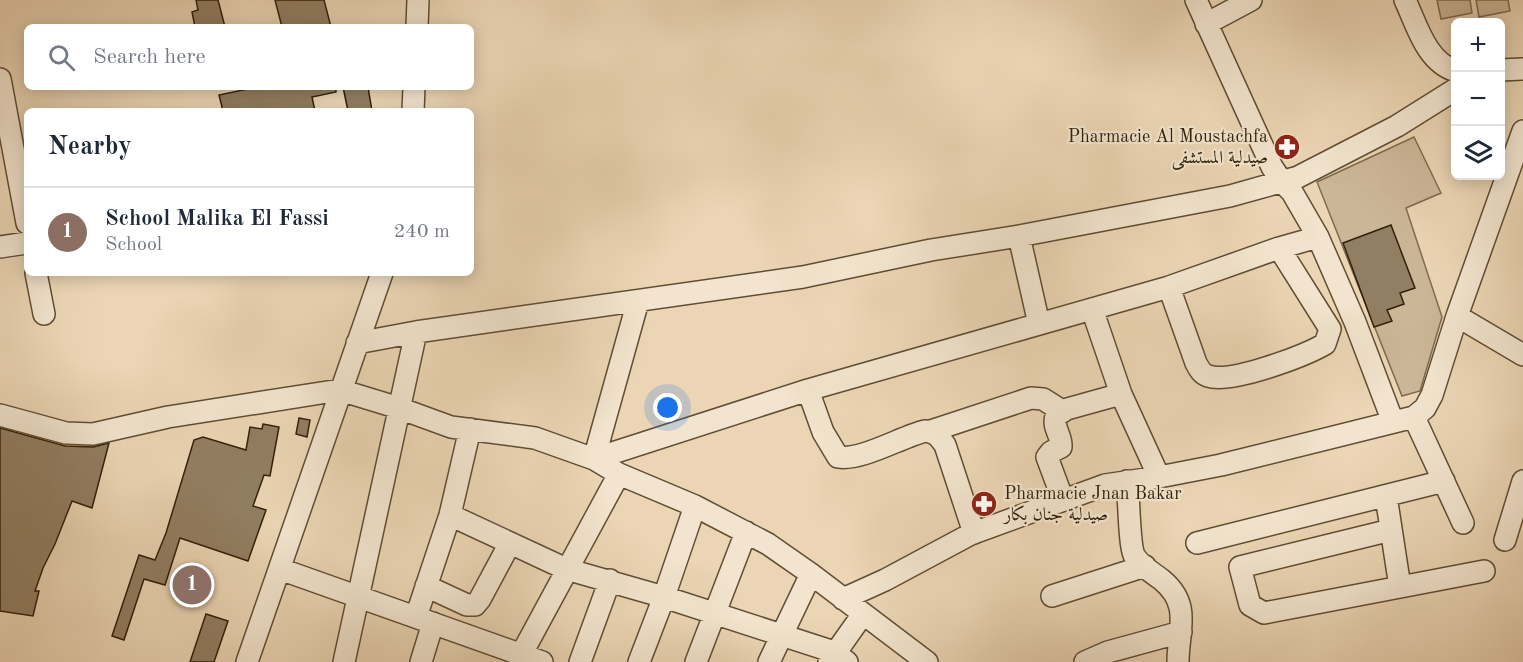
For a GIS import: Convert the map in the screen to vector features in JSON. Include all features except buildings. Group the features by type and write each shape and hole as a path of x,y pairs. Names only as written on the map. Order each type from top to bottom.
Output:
{"street":[{"path":"417,24 418,0"},
{"path":"1196,0 1272,167 1292,192 1318,237 1355,322 1393,422"},
{"path":"1206,24 1251,0"},
{"path":"1405,0 1433,56 1445,68 1451,70"},
{"path":"1505,70 1523,69"},
{"path":"0,79 5,130 24,210"},
{"path":"413,108 414,90"},
{"path":"357,343 416,332 803,277 931,250 1019,236 1230,196 1298,177 1397,126 1451,92"},
{"path":"843,598 885,580 974,533 1105,485 1221,465 1414,417 1425,408 1432,395 1457,316 1523,131"},
{"path":"1019,236 1039,324"},
{"path":"594,459 808,390 1169,286 1318,237"},
{"path":"0,247 24,243"},
{"path":"1169,286 1200,372 1207,376 1225,378 1266,368 1325,344 1330,329 1279,248"},
{"path":"37,276 44,314"},
{"path":"247,662 381,276"},
{"path":"594,459 638,301"},
{"path":"1092,309 1121,394 1159,477"},
{"path":"1457,316 1523,355"},
{"path":"344,662 416,332"},
{"path":"0,415 66,433 93,434 168,417 340,390 451,427 535,438 594,459 619,474 695,506 768,544 927,662"},
{"path":"808,390 823,432 838,457 849,458 913,434 931,431 1031,398 1042,399 1062,411"},
{"path":"1063,500 1047,458 1051,452 1061,447 1054,422 1056,416 1062,411 1121,394"},
{"path":"1414,417 1463,524"},
{"path":"421,662 426,586 450,515 470,429"},
{"path":"931,431 945,445 974,533"},
{"path":"280,569 528,659 566,569 619,474"},
{"path":"1127,481 1132,548 1136,558 1167,585 1181,608 1178,662"},
{"path":"1197,543 1444,481"},
{"path":"1505,540 1523,481"},
{"path":"1386,496 1400,587"},
{"path":"639,662 695,506"},
{"path":"450,515 566,569 610,580 782,635 837,659 863,614"},
{"path":"1284,521 1291,555"},
{"path":"1391,530 1240,567 1250,605 1264,613 1485,571"},
{"path":"696,662 746,532"},
{"path":"426,586 467,605 475,605 510,543"},
{"path":"1052,596 1145,566"},
{"path":"769,662 811,574"},
{"path":"580,662 610,580"},
{"path":"1085,662 1108,652 1181,632"}],"shaded area":[{"path":"1437,0 1470,0 1472,13 1441,19"},
{"path":"1476,0 1508,0 1510,11 1479,17"},
{"path":"1414,137 1441,193 1406,208 1442,317 1420,391 1402,396 1317,182"}],"place":[{"name":"Pharmacie Al Moustachfa صيدلية المستشفى","path":"1287,147"},
{"name":"Pharmacie Jnan Bakar صيدلية جنان بكار","path":"984,504"},
{"name":"School Malika El Fassi","path":"192,585"}]}
